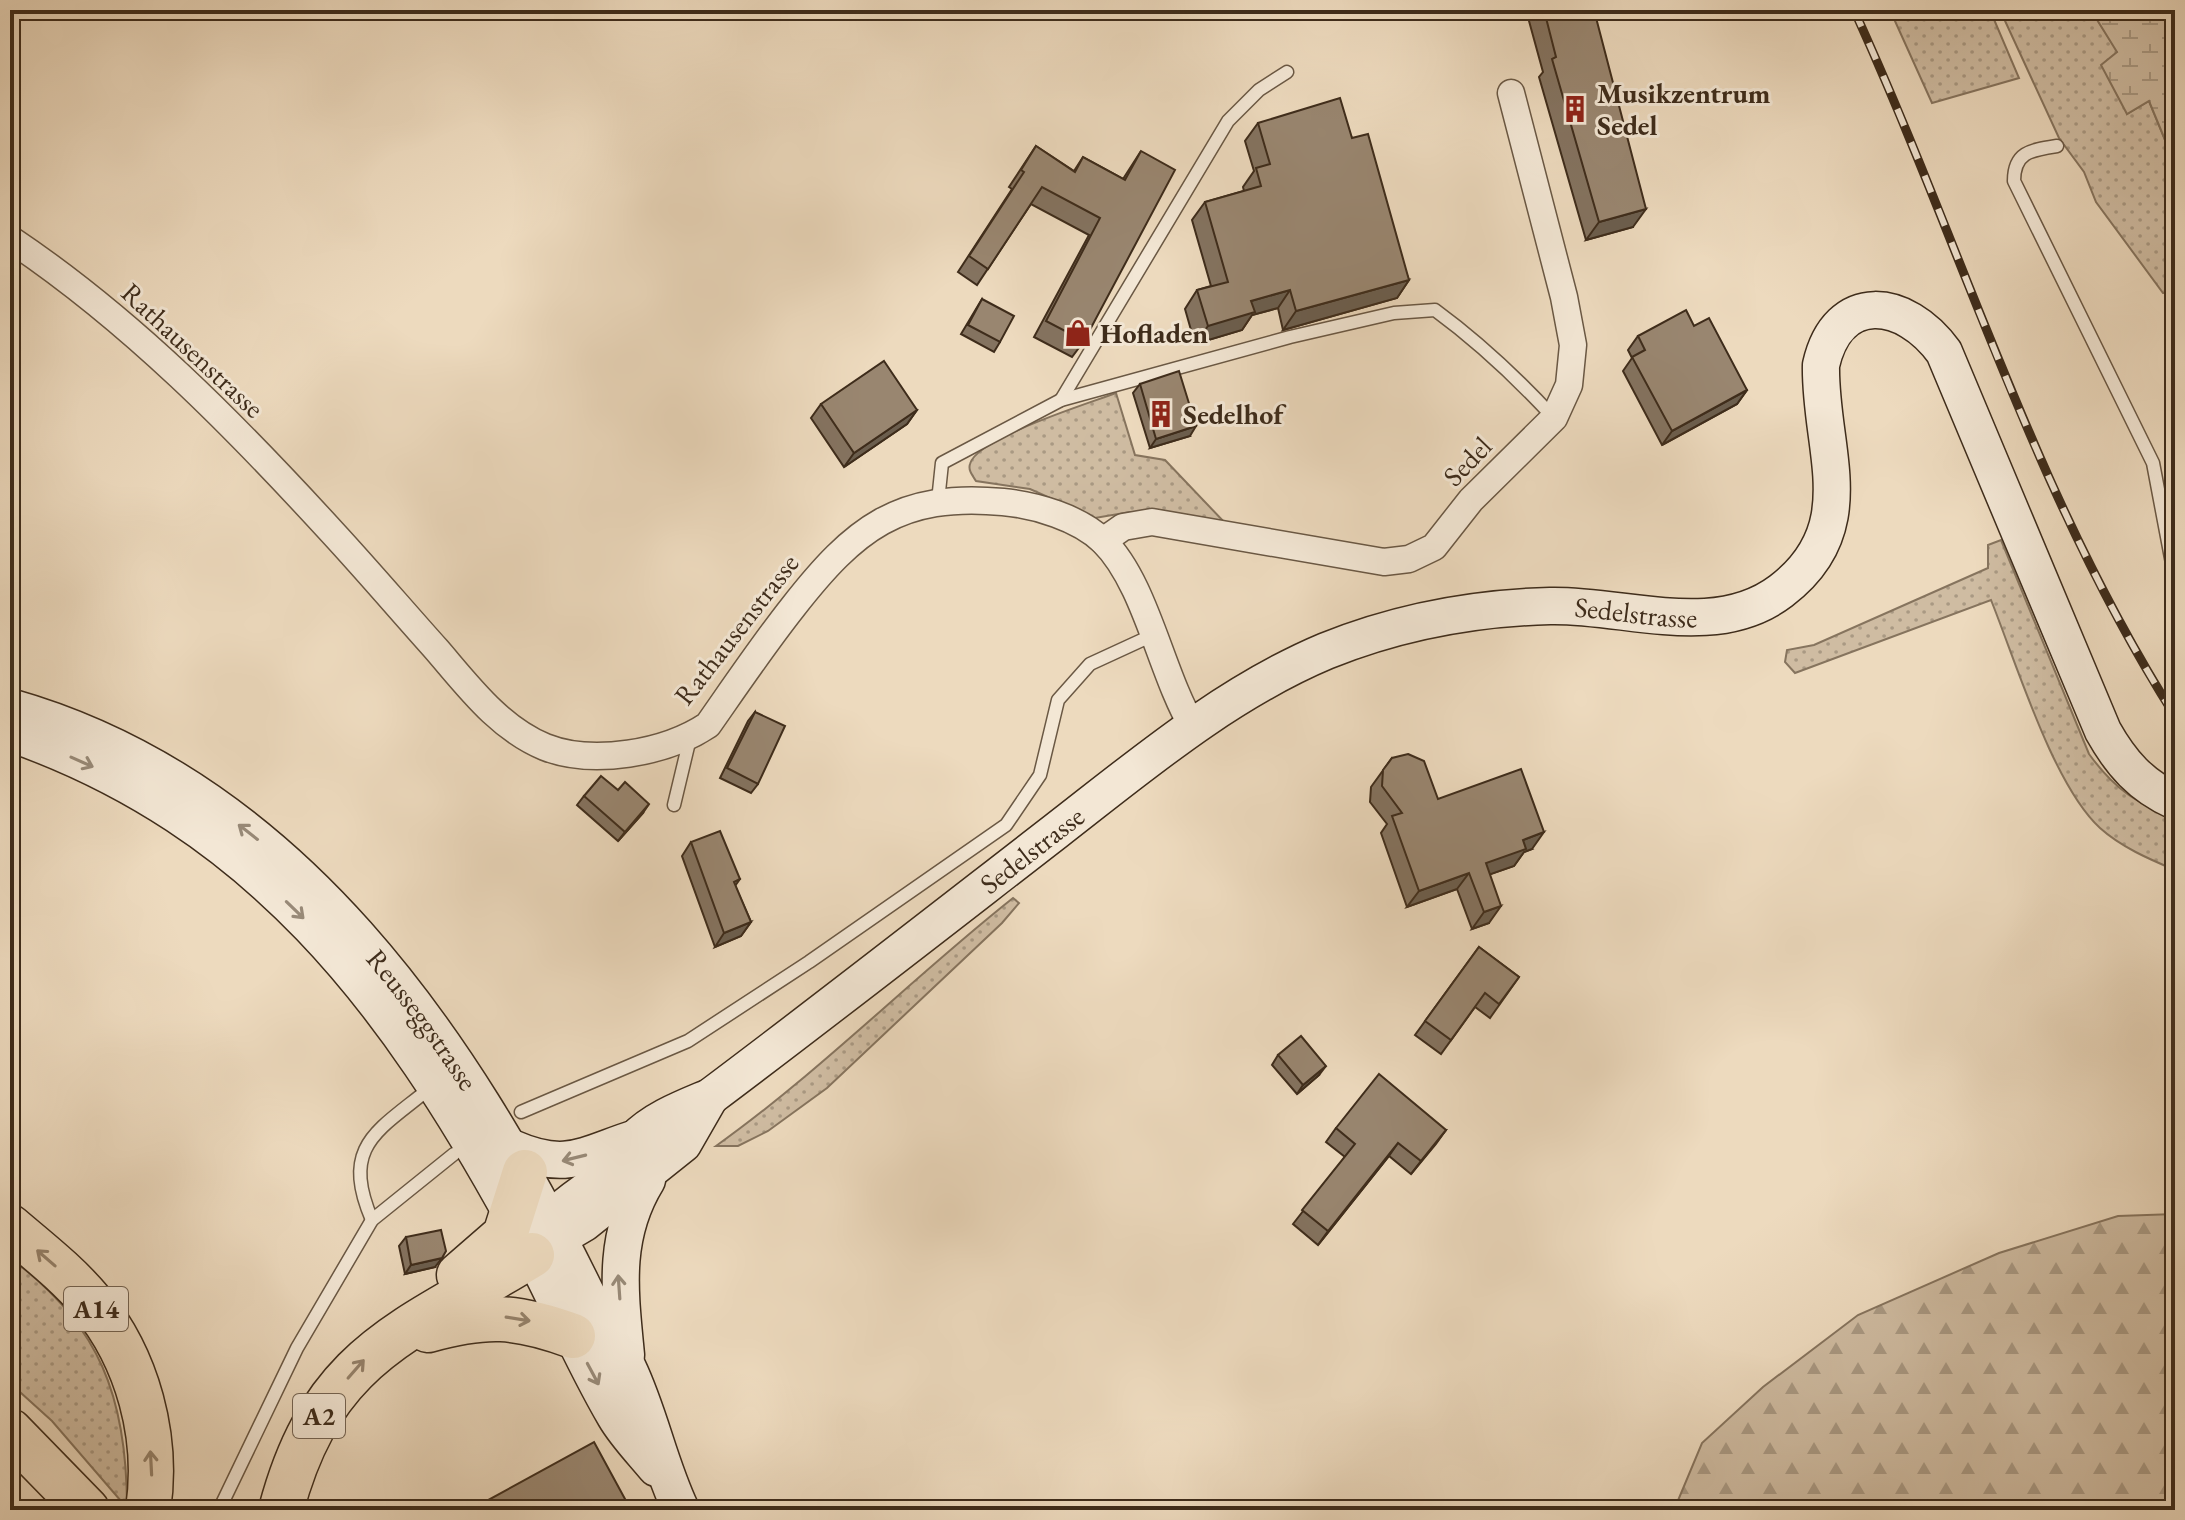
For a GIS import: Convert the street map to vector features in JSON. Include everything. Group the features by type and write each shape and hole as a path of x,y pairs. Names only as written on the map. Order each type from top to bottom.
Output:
{"highway":[{"path":"518,1160 539,1232"},
{"name":"A14","path":"10,1227 91,1302 126,1358 137,1387 149,1442 148,1510"},
{"name":"A2","path":"281,1510 302,1446 319,1417 360,1363 387,1340 539,1232"},
{"name":"A2","path":"387,1340 483,1317 533,1322 573,1336"},
{"path":"10,1431 79,1502"}],"main road":[{"name":"Sedelstrasse","path":"539,1232 645,1153 683,1144 710,1097 1193,727 1295,665 1363,638 1442,617 1501,608 1572,606 1708,617 1734,614 1768,600 1796,578 1809,562 1820,543 1832,508 1834,474 1821,384 1824,351 1830,337 1844,323 1866,312 1889,310 1920,325 1933,337 1951,366 2114,750 2137,778 2175,801"},
{"name":"Reusseggstrasse","path":"10,707 53,721 150,767 196,795 274,853 358,935 402,987 446,1045 518,1160"},
{"name":"Reusseggstrasse","path":"10,733 127,783 203,830 252,869 345,961 394,1024 600,1319 627,1364 646,1408 674,1496"},
{"path":"518,1160 565,1162 645,1153 620,1248 618,1281 627,1364"},
{"name":"Reusseggstrasse","path":"539,1232 573,1336 617,1419 674,1496"}],"street":[{"name":"Sedel","path":"1103,541 1123,527 1152,522 1384,562 1409,559 1434,547 1471,500 1554,418 1569,385 1573,345 1564,297 1511,93"},
{"name":"Rathausenstrasse","path":"10,239 56,270 188,381 332,532 504,723 545,747 584,755 632,753 691,736 708,725 830,559 860,533 891,517 938,501 975,499 1021,504 1070,520 1103,541 1125,573 1193,727"}],"lane":[{"path":"1061,400 1228,121 1259,90 1287,72"},
{"path":"2057,146 2033,149 2019,157 2014,165 2014,181 2153,463 2175,579"},
{"path":"938,501 942,463 1061,400 1290,337 1394,313 1435,310 1517,378 1554,418"},
{"path":"521,1112 688,1041 809,962 1006,825 1040,775 1058,700 1090,664 1153,635"},
{"path":"674,805 691,736"},
{"path":"372,1220 359,1191 364,1150 379,1127 433,1084"},
{"path":"219,1510 297,1348 372,1220 454,1154"}],"green space":[{"path":"1890,10 1990,10 2019,78 1932,103"},
{"path":"2000,10 2091,10 2118,52 2127,114 2149,101 2175,164 2175,293 2163,293 2096,202 2084,172 2059,138"},
{"path":"2091,10 2175,10 2175,164 2149,101 2127,114 2101,65 2117,52"},
{"path":"1116,393 1135,455 1165,460 1226,524 1130,512 1095,518 1030,489 976,481 972,475 970,464 977,454 992,443 1036,422"},
{"path":"2001,540 2089,754 2127,794 2175,820 2175,870 2117,841 2100,828 2083,808 2051,753 1991,600 1795,673 1785,662 1787,650 1814,645 1988,568 1988,545"},
{"path":"1013,898 1019,903 1002,923 827,1088 768,1131 738,1146 716,1146 792,1087"},
{"path":"2175,1214 2175,1510 1674,1510 1702,1443 1763,1387 1858,1315 1999,1253 2118,1216"},
{"path":"10,1258 66,1309 87,1337 102,1366 114,1398 121,1432 127,1508 52,1421 10,1383"}],"building":[{"name":"Musikzentrum Sedel","path":"1544,10 1594,10 1646,209 1599,222 1552,59 1556,57"},
{"path":"1340,98 1352,138 1368,134 1409,280 1296,311 1290,290 1251,301 1255,312 1208,326 1197,290 1228,282 1205,202 1261,186 1256,168 1270,164 1258,123"},
{"path":"1036,146 1075,172 1083,157 1125,180 1141,151 1175,170 1084,341 1046,321 1100,218 1042,187 988,269 969,256 1024,172 1021,170"},
{"path":"982,299 1014,316 1000,342 968,325"},
{"path":"1686,310 1694,326 1709,318 1747,390 1672,431 1632,357 1645,350 1638,336"},
{"path":"884,361 917,410 854,453 821,404"},
{"name":"Sedelhof","path":"1179,371 1196,426 1156,439 1140,384"},
{"path":"755,712 785,726 758,784 727,768"},
{"path":"1408,754 1424,761 1438,799 1521,769 1544,832 1523,840 1526,849 1486,863 1501,906 1484,912 1469,873 1419,891 1392,816 1402,813 1382,786 1383,770 1392,758"},
{"path":"601,776 618,790 625,782 649,804 625,832 584,796"},
{"path":"720,831 740,879 734,882 751,922 724,933 691,842"},
{"path":"1479,947 1519,977 1499,1004 1485,993 1451,1040 1425,1021"},
{"path":"1301,1036 1326,1066 1303,1085 1278,1055"},
{"path":"1379,1074 1446,1130 1421,1161 1398,1143 1328,1231 1302,1210 1355,1144 1336,1128"},
{"path":"441,1230 446,1251 442,1258 411,1265 406,1237"},
{"path":"594,1442 631,1510 470,1510"}],"railway":[{"path":"1854,10 2040,457 2125,632 2175,716"}],"place":[{"name":"Musikzentrum Sedel","path":"1575,109"},
{"name":"Hofladen","path":"1078,333"},
{"name":"Sedelhof","path":"1161,414"}]}
